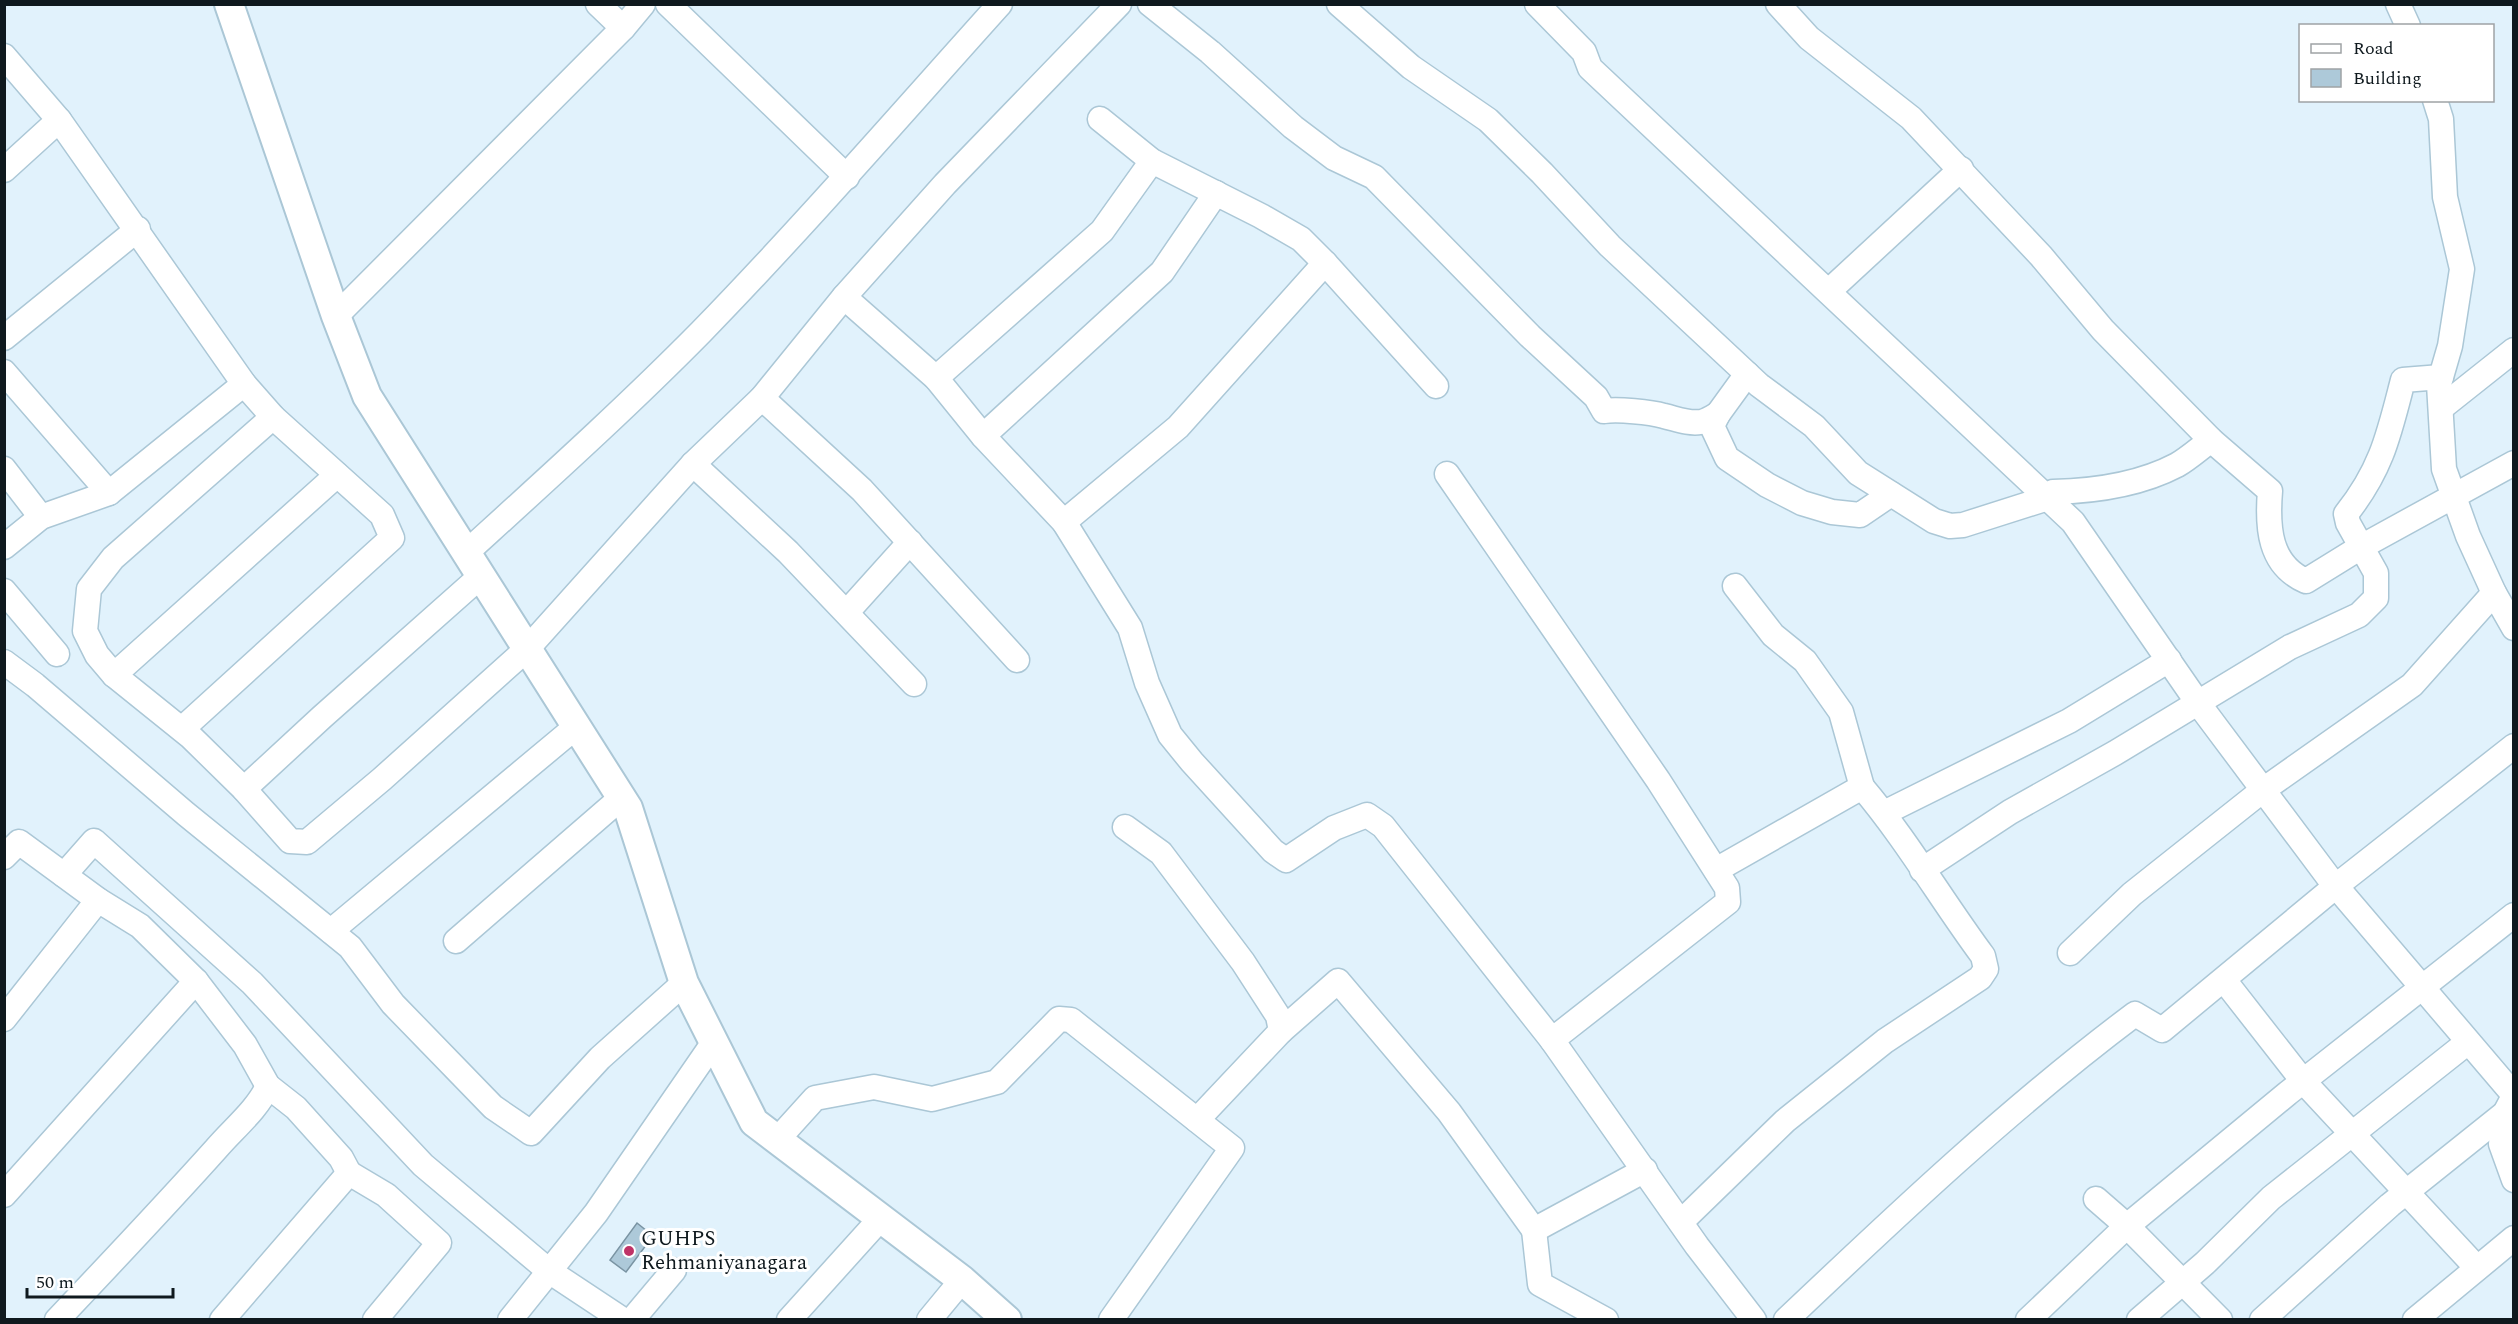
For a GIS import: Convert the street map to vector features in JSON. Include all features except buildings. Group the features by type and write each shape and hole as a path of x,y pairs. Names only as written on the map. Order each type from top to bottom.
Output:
{"street":[{"path":"229,4 336,316 367,396 628,808 684,983 754,1122 962,1280 1007,1320"},
{"path":"598,4 623,28"},
{"path":"336,316 623,28 643,4"},
{"path":"668,4 847,177"},
{"path":"244,789 322,717 701,331 847,177 1000,4"},
{"path":"273,417 112,558 89,589 85,631 97,655 114,675 182,729 244,789 290,841 307,842 382,779 528,648 693,464 762,398 844,297 945,184 1119,4"},
{"path":"1150,4 1334,158 1374,177 1530,336 1596,397 1604,411 1618,409 1638,414 1662,415 1685,422 1703,422 1718,414"},
{"path":"1339,4 1411,68 1488,120 1542,173 1610,246 1747,374 1815,426 1858,473 1934,521 1950,526 1963,525 2048,498 2053,492 2105,488 2146,478 2177,464 2211,440"},
{"path":"1778,4 1809,38 1911,118 2041,256 2103,330 2211,440 2270,491 2268,513 2270,539 2290,574 2306,581 2361,547 2514,463"},
{"path":"2398,4 2407,24"},
{"path":"1549,9 1584,52 1590,68 2073,522 2198,703 2263,790 2336,886 2468,1042 2511,1102 2501,1144 2511,1165"},
{"path":"4,56 59,120 138,229 244,384 273,417 382,516 392,538 182,729"},
{"path":"2436,102 2440,119 2445,197 2462,269 2450,346 2439,384 2444,469 2468,536 2494,593 2514,628"},
{"path":"4,170 59,120"},
{"path":"1100,120 1152,161 1301,239 1436,386"},
{"path":"936,378 1102,231 1152,161"},
{"path":"1829,291 1961,169"},
{"path":"983,436 1161,272 1216,193"},
{"path":"4,338 138,229"},
{"path":"1064,522 1178,427 1325,263"},
{"path":"844,297 936,378 983,436 1064,522 1130,628 1147,683 1170,735 1273,851 1286,860 1334,828 1367,815 1383,826 1552,1040 1681,1222 1754,1320"},
{"path":"2441,408 2514,350"},
{"path":"4,372 109,493"},
{"path":"1747,374 1712,426 1727,458 1767,485 1802,503 1832,512 1860,515 1891,494"},
{"path":"1922,870 2010,812 2290,647 2359,615 2376,598 2376,573 2348,523 2346,514 2375,474 2389,436 2403,380 2441,377"},
{"path":"4,547 41,517 109,493 244,384"},
{"path":"762,398 855,483 1017,660"},
{"path":"693,464 788,552 914,684"},
{"path":"4,469 41,517"},
{"path":"1447,474 1658,780 1727,888 1728,902 1552,1040"},
{"path":"114,675 337,476"},
{"path":"847,612 910,542"},
{"path":"1681,1222 1785,1121 1885,1041 1980,978 1986,969 1983,956 1884,813 1862,788 1841,712 1805,661 1773,635 1735,586"},
{"path":"4,591 57,654"},
{"path":"2070,953 2132,894 2263,790 2412,685 2494,593"},
{"path":"35,685 57,654 90,641"},
{"path":"1884,813 2069,721 2169,660"},
{"path":"4,662 35,685 186,814 350,947 393,1004 493,1107 531,1133 600,1058 684,983"},
{"path":"331,931 577,726"},
{"path":"1786,1320 1942,1172 2084,1053 2135,1014 2162,1030 2336,886 2514,746"},
{"path":"1716,870 1862,788"},
{"path":"456,942 621,798"},
{"path":"1125,827 1161,853 1243,962 1278,1016 1281,1031"},
{"path":"64,875 94,841 252,983 423,1165 549,1271 623,1320"},
{"path":"9,843 64,875 98,900 140,926 196,981 245,1045 268,1086 296,1108 341,1158 349,1173 386,1195 439,1244 375,1320"},
{"path":"4,1019 98,900"},
{"path":"2028,1320 2127,1226 2303,1081 2514,915"},
{"path":"2224,980 2303,1081 2477,1268"},
{"path":"4,1195 196,981"},
{"path":"1197,1120 1281,1031 1338,981 1449,1112 1534,1230 1540,1284 1606,1320"},
{"path":"777,1140 815,1098 874,1086 932,1099 997,1082 1059,1019 1071,1020 1232,1148 1111,1320"},
{"path":"510,1320 596,1213 714,1042"},
{"path":"2139,1320 2205,1263 2271,1198 2468,1042"},
{"path":"57,1320 142,1231 238,1123 261,1101 268,1086"},
{"path":"2262,1320 2511,1102"},
{"path":"1534,1230 1645,1170"},
{"path":"222,1320 349,1173"},
{"path":"2096,1199 2127,1226 2220,1320"},
{"path":"789,1320 881,1218"},
{"path":"2415,1320 2514,1238"},
{"path":"632,1320 674,1270"},
{"path":"929,1320 962,1280"}],"place":[{"name":"GUHPS Rehmaniyanagara","path":"629,1251"}]}
